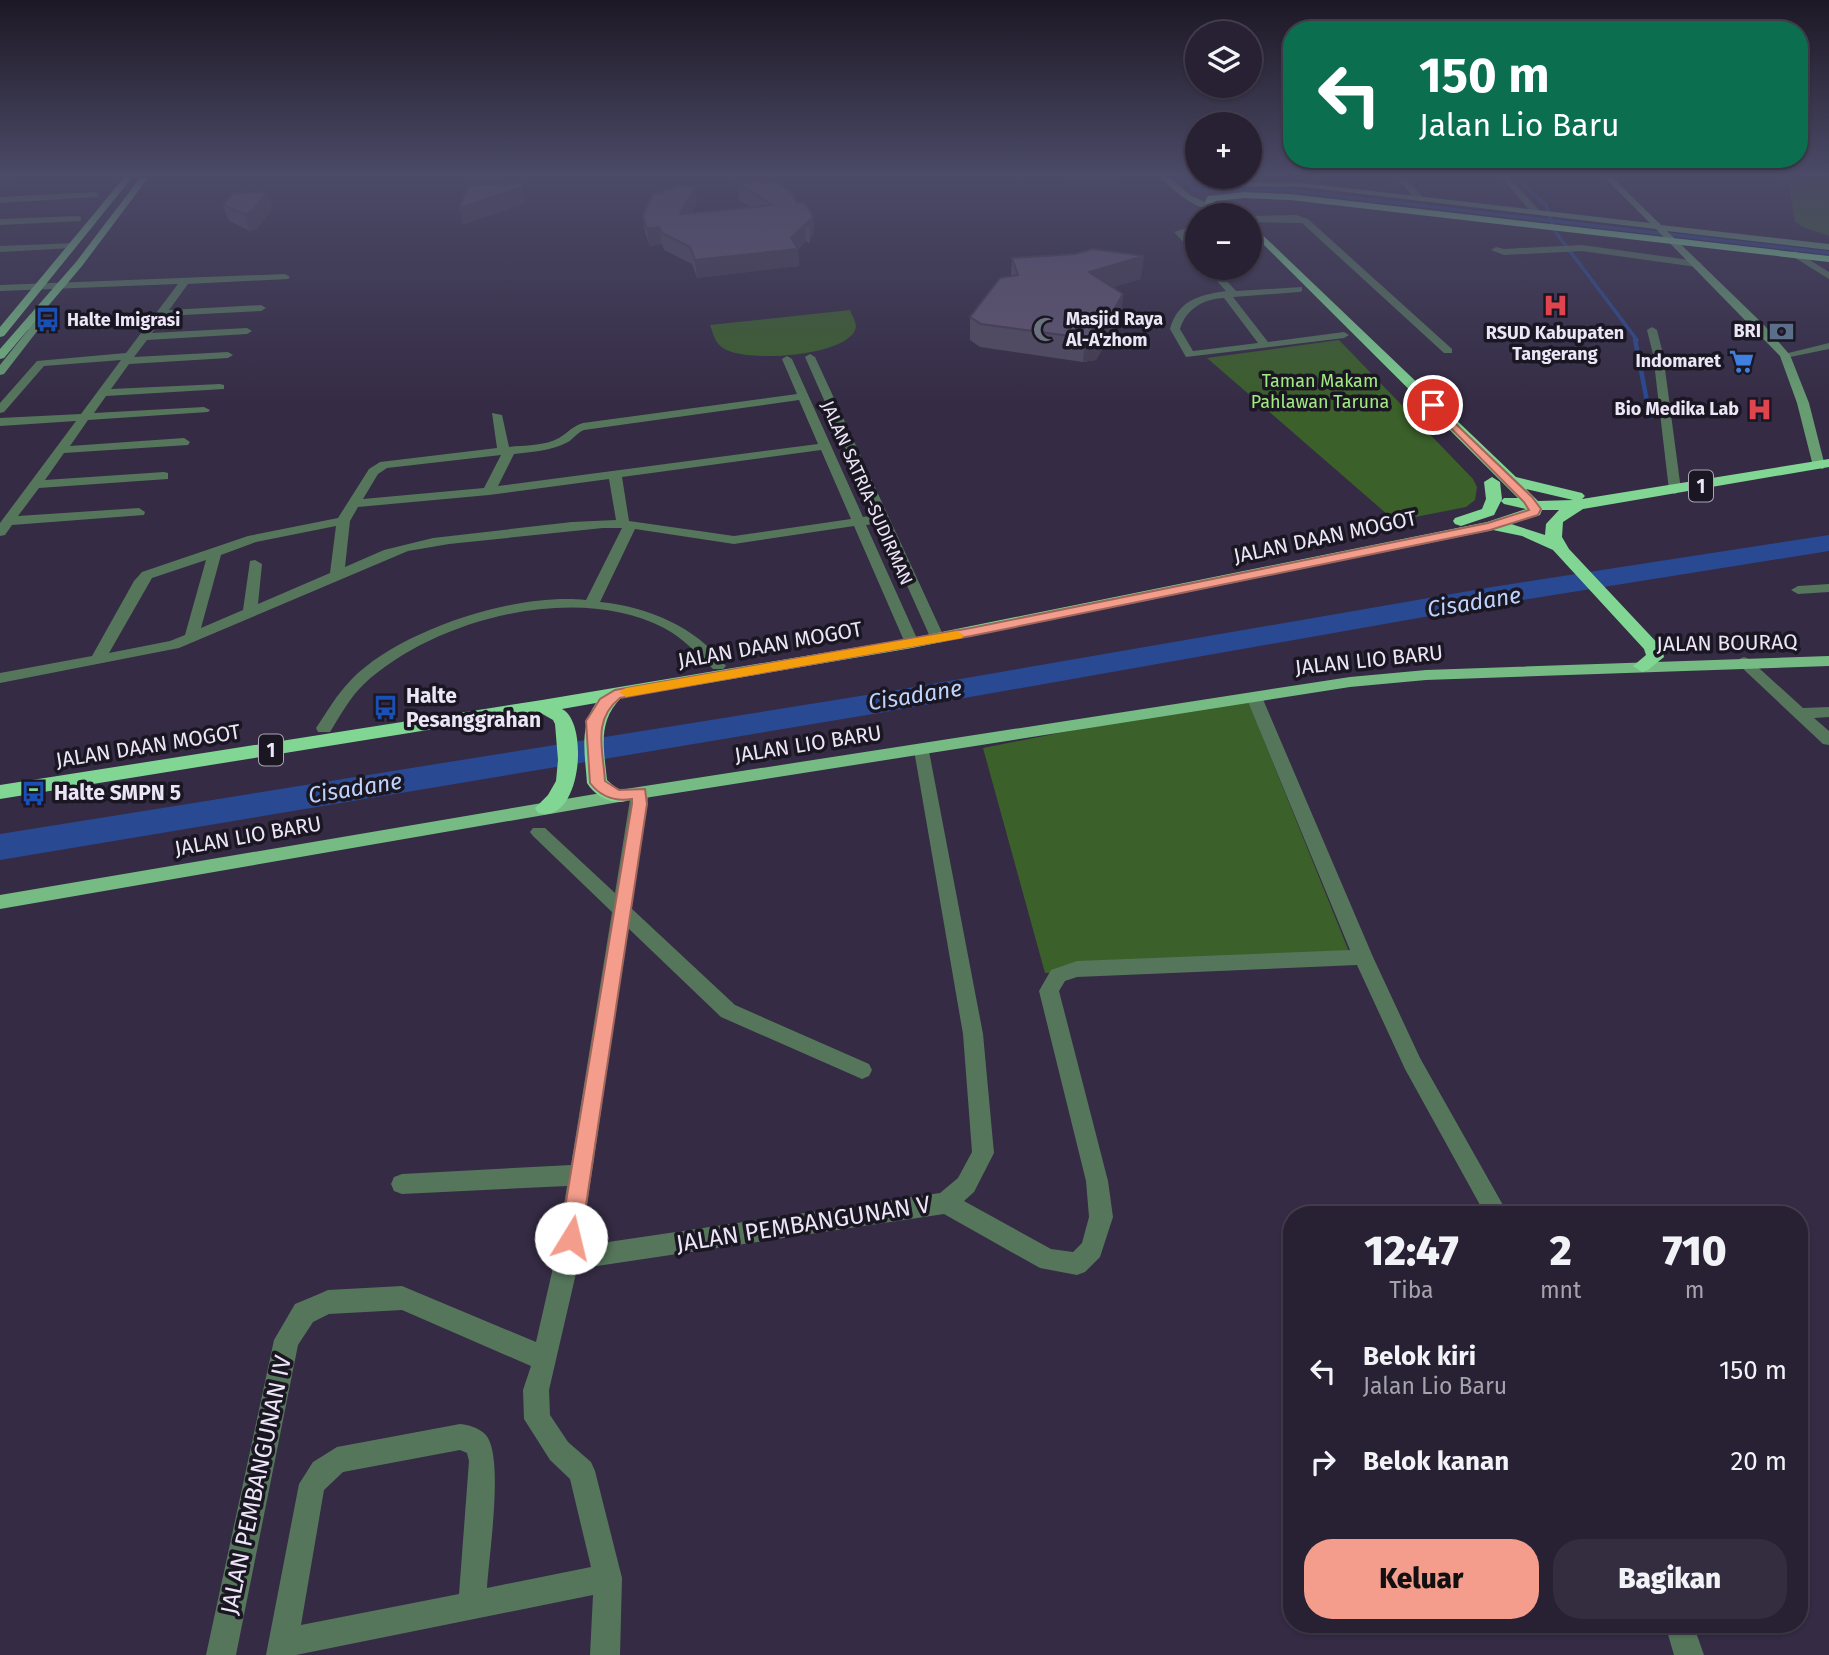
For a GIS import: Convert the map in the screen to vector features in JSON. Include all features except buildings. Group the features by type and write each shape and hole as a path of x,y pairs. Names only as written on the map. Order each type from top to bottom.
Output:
{"highway":[{"path":"1262,251 1492,482"},
{"path":"1276,251 1510,481 1529,512"},
{"path":"1772,251 1829,259"},
{"name":"JALAN DAAN MOGOT","path":"0,792 615,694 1490,526 1529,512 1824,464"},
{"path":"1510,481 1561,494 1614,499"},
{"name":"JALAN DAAN MOGOT","path":"1492,482 1509,501 1529,512"},
{"name":"JALAN DAAN MOGOT","path":"935,633 1480,516 1492,506 1492,482"},
{"path":"1560,549 1553,526 1556,518 1583,504"},
{"path":"1490,526 1526,532 1560,549 1656,653 1655,657 1634,666"},
{"name":"JALAN DAAN MOGOT","path":"0,777 909,638"},
{"path":"615,694 605,702 594,721 597,783 609,793 629,794"},
{"path":"542,706 561,716 565,724 566,786 554,802 545,808"}],"main road":[{"path":"0,334 67,251"},
{"path":"0,356 87,251"},
{"name":"JALAN BOURAQ","path":"1634,666 1829,662"},
{"name":"JALAN LIO BARU","path":"0,902 629,794 1388,677 1634,666"}],"street":[{"path":"1338,251 1448,351"},
{"path":"1608,251 1697,264"},
{"path":"1684,251 1785,355 1824,464"},
{"path":"1795,254 1824,267 1829,276"},
{"path":"30,275 50,274"},
{"path":"0,288 285,277"},
{"path":"1220,280 1265,345"},
{"path":"4,527 185,281"},
{"path":"1298,289 1230,293 1201,298 1184,309 1176,319 1175,330 1190,355 1344,335"},
{"path":"161,313 261,308"},
{"path":"0,372 33,330 33,317"},
{"path":"1652,330 1658,354 1675,490"},
{"path":"143,337 247,331"},
{"path":"1785,355 1829,346"},
{"path":"0,410 41,363 228,355"},
{"name":"JALAN SATRIA-SUDIRMAN","path":"810,357 885,517 935,633"},
{"name":"JALAN SATRIA-SUDIRMAN","path":"787,359 909,638"},
{"path":"102,393 220,387"},
{"path":"337,576 342,521 373,472 384,464 542,447 564,440 573,430 583,427 804,396"},
{"path":"0,422 204,410"},
{"path":"489,491 507,452 496,415"},
{"path":"60,450 184,442"},
{"path":"352,504 489,491 827,446"},
{"path":"591,605 627,524 615,475"},
{"path":"35,484 164,476"},
{"path":"4,527 139,512"},
{"path":"3,677 156,650 191,639 388,553 419,544 627,524 664,528 712,540 734,540 885,517"},
{"path":"97,661 141,581 147,575 253,540 342,521"},
{"path":"191,639 215,553"},
{"path":"250,614 255,564"},
{"path":"1798,590 1829,589"},
{"path":"324,728 355,683 406,646 467,620 534,606 591,605 649,617 690,637 718,666"},
{"path":"1744,662 1829,740"},
{"path":"1254,698 1363,957 1412,1063 1492,1206"},
{"path":"1799,713 1829,712"},
{"name":"JALAN PEMBANGUNAN V","path":"568,1259 946,1203 967,1185 983,1153 973,1034 922,750"},
{"path":"605,1655 608,1578 582,1471 559,1451 537,1419 536,1390 568,1259 622,912 629,794"},
{"path":"539,832 728,1011 862,1070"},
{"path":"946,1203 1048,1260 1077,1264 1092,1249 1101,1217 1097,1181 1049,991 1058,975 1077,969 1363,957"},
{"path":"402,1184 581,1175"},
{"name":"JALAN PEMBANGUNAN IV","path":"221,1655 286,1340 304,1313 328,1302 402,1298 545,1360"},
{"path":"472,1605 482,1461 480,1446 472,1439 460,1437 345,1458 330,1464 312,1484 282,1649 472,1605 608,1578"},
{"path":"1682,1633 1689,1655"}],"green space":[{"path":"850,310 856,328 847,339 814,352 793,355 734,353 718,343 710,325"},
{"name":"Taman Makam Pahlawan Taruna","path":"1339,340 1473,479 1477,487 1475,500 1466,507 1395,521 1207,358"},
{"path":"1246,696 1354,964 1045,973 983,748"}],"waterway":[{"path":"1570,251 1637,340"},
{"path":"1814,251 1829,253"},
{"path":"1635,339 1650,417"},
{"name":"Cisadane","path":"0,847 885,702 1492,596 1829,543"}],"slow traffic":[{"path":"626,692 957,635"}],"place":[{"name":"RSUD Kabupaten Tangerang","path":"1555,306"},
{"name":"Halte Imigrasi","path":"47,320"},
{"name":"Masjid Raya Al-A'zhom","path":"1046,329"},
{"name":"BRI","path":"1781,331"},
{"name":"Indomaret","path":"1741,361"},
{"name":"Bio Medika Lab","path":"1759,409"},
{"name":"Halte Pesanggrahan","path":"386,708"},
{"name":"Halte SMPN 5","path":"34,793"}],"route":[{"path":"571,1238 640,793 619,796 609,793 597,783 594,721 605,702 615,694 971,632 1490,526 1534,513 1534,506 1528,499 1433,405"}]}
